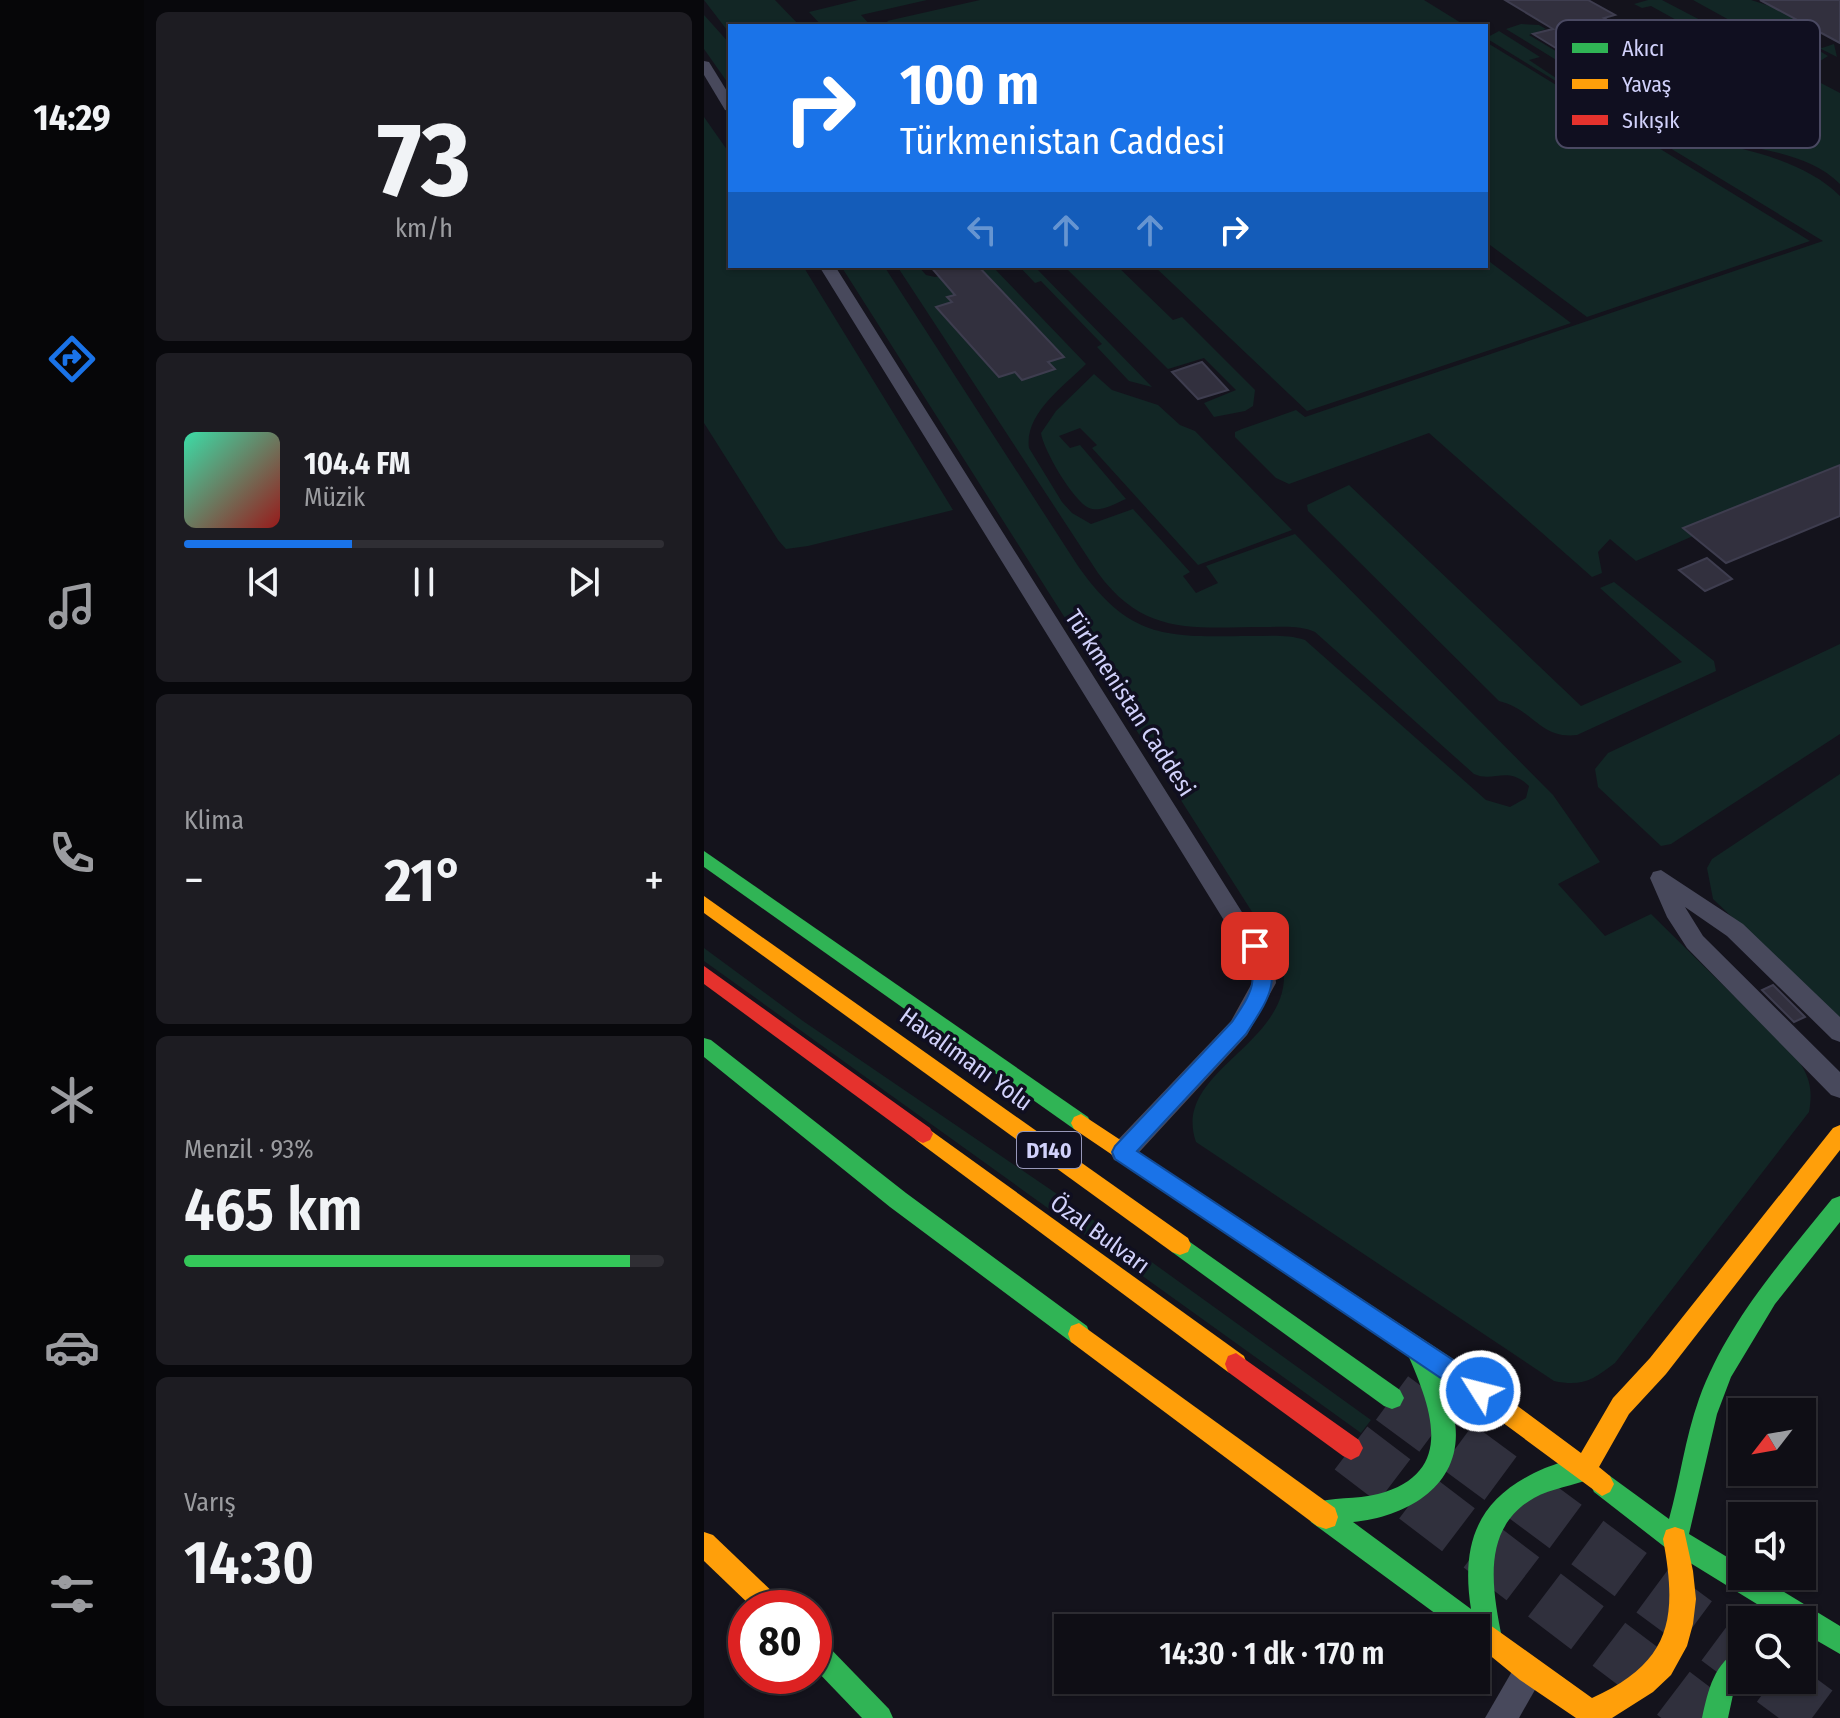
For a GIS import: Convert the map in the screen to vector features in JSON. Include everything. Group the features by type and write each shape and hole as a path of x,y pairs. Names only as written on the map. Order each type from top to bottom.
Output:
{"main road":[{"path":"704,858 1123,1152 1415,1346 1585,1469 1675,1539 1840,1644"},
{"name":"Havalimanı Yolu","path":"704,903 936,1065 1109,1195 1392,1398"},
{"name":"Özal Bulvarı","path":"704,974 1351,1448"},
{"path":"704,1046 898,1200 1457,1614"},
{"path":"1585,1469 1621,1406 1658,1366 1840,1134"},
{"path":"1490,1639 1529,1671 1595,1715 1648,1686 1668,1663 1681,1634 1686,1603 1684,1571 1675,1539 1685,1516 1703,1418 1726,1362 1750,1321 1840,1206"},
{"path":"1320,1513 1380,1505 1418,1490 1444,1455 1447,1432 1444,1409 1415,1346"},
{"path":"1479,1614 1476,1573 1481,1544 1492,1518 1510,1496 1532,1481 1557,1472 1585,1469"},
{"path":"704,1544 752,1590"},
{"path":"1816,1644 1840,1644"},
{"path":"832,1669 880,1718"},
{"path":"1715,1718 1723,1684 1728,1678"}],"street":[{"path":"704,65 728,104"},
{"name":"Türkmenistan Caddesi","path":"828,268 1046,620 1255,946 1262,963 1264,983 1239,1028 1123,1152"},
{"path":"1840,1032 1735,930 1661,878 1678,917 1695,942 1840,1088"},
{"path":"1501,1718 1529,1671"}],"green space":[{"path":"704,0 775,0 798,24 728,24 728,31"},
{"path":"858,0 927,0 861,15 869,24 820,24 809,12"},
{"path":"980,0 1424,0 1463,24 890,24 887,21"},
{"path":"1662,0 1700,20 1676,20 1651,6 1642,8 1634,4"},
{"path":"1693,0 1751,0 1773,7 1801,0 1809,20 1729,20"},
{"path":"704,15 728,42 728,83 704,49"},
{"path":"1521,24 1539,25 1546,29 1529,35 1556,51 1556,60 1506,29"},
{"path":"1499,31 1540,57 1529,60 1556,78 1556,81 1488,39"},
{"path":"1488,43 1556,85 1556,148 1659,148 1810,241 1587,317 1488,243"},
{"path":"1834,44 1837,57 1820,48 1820,47"},
{"path":"1820,83 1840,93 1840,184 1809,163 1757,148 1820,148"},
{"path":"704,117 728,151 728,268 804,268 953,510 786,549 704,423"},
{"path":"1670,148 1738,148 1768,156 1808,173 1840,196 1840,465 1684,528 1693,536 1636,561 1610,539 1598,552 1602,573 1592,577 1429,433 1289,484 1276,478 1235,437 1235,432 1296,410 1305,417 1823,241"},
{"path":"1488,261 1571,323 1307,411 1156,268 1488,268"},
{"path":"842,268 885,268 1078,566 1115,608 1133,621 1173,634 1278,636 1305,640 1486,800 1510,807 1526,798 1529,786 1521,780 1507,775 1488,777 1474,774 1315,632 1291,627 1216,628 1173,624 1134,608 1116,594 1098,573 898,268 920,268 926,275 935,277 994,268 1086,364 1039,412 1029,436 1029,448 1072,513 1091,524 1133,509 1190,572 1183,576 1196,593 1218,583 1206,566 1295,534 1553,795 1600,862 1558,884 1605,936 1651,914 1796,1057 1809,1083 1809,1112 1615,1363 1587,1381 1554,1381 1196,1142 1193,1116 1201,1094 1273,1013 1283,988 1282,959"},
{"path":"1021,268 1036,268 1152,387 1129,381 1097,347 1102,344 1041,281 1035,283"},
{"path":"1066,268 1119,268 1173,320 1182,317 1255,390 1253,406 1245,411 1214,417 1204,403 1236,390 1204,358 1168,369"},
{"path":"1094,374 1112,390 1158,405 1180,425 1195,431 1292,530 1198,565 1092,448 1097,445 1080,428 1059,436 1070,448 1080,445 1126,499 1098,509 1082,503 1060,474 1041,433 1056,411"},
{"path":"1349,485 1581,706 1682,662 1600,588 1614,582 1714,661 1716,671 1577,735 1554,733 1511,705 1499,701 1308,511 1307,505"},
{"path":"1840,644 1840,734 1671,844 1661,846 1598,787 1595,769 1608,753"},
{"path":"1840,774 1840,1020 1713,899 1707,868 1712,859"},
{"path":"704,948 803,1021 1060,1196 1371,1420 1361,1433 704,961"}],"building":[{"path":"1505,0 1588,0 1615,15 1604,18 1608,20 1556,20 1556,48 1533,34 1553,29"},
{"path":"1760,0 1840,0 1840,43 1820,32 1820,20 1797,20"},
{"path":"932,268 980,268 1064,357 1048,362 1055,369 1022,380 1015,372 999,377 936,307 952,302 947,297 955,295"},
{"path":"1202,362 1228,390 1198,399 1172,372"},
{"path":"1840,465 1840,516 1726,563 1683,528"},
{"path":"1707,558 1732,579 1705,591 1679,570"},
{"path":"1773,985 1805,1017 1794,1022 1762,990"}],"tunnel":[{"path":"1392,1398 1728,1647"},
{"path":"1351,1448 1706,1718"},
{"path":"1792,1694 1824,1718"}],"traffic: fast":[{"path":"704,858 1081,1123"},
{"path":"704,1046 898,1200 1079,1334"},
{"path":"1675,1539 1705,1414 1722,1370 1751,1320 1840,1206"},
{"path":"1180,1245 1392,1398"},
{"path":"1320,1513 1374,1507 1410,1493 1429,1478 1440,1460 1444,1440 1443,1418 1437,1395 1416,1348"},
{"path":"1484,1614 1480,1574 1482,1548 1490,1525 1504,1506 1524,1490 1551,1478 1585,1469"},
{"path":"1602,1484 1675,1539 1840,1641"},
{"path":"1326,1517 1457,1614"},
{"path":"832,1669 880,1718"},
{"path":"1715,1718 1723,1684 1728,1678"}],"traffic: slow":[{"path":"704,903 1180,1245"},
{"path":"1081,1123 1457,1375 1602,1484"},
{"path":"923,1134 1236,1364"},
{"path":"1585,1469 1621,1406 1658,1366 1840,1134"},
{"path":"1079,1334 1326,1517"},
{"path":"1591,1712 1644,1683 1662,1666 1674,1646 1681,1624 1683,1599 1675,1539"},
{"path":"704,1544 752,1590"},
{"path":"1490,1639 1529,1671 1599,1718"}],"traffic: jam":[{"path":"704,974 923,1134"},
{"path":"1236,1364 1351,1448"}],"route":[{"path":"1255,946 1262,963 1264,983 1239,1028 1123,1152 1480,1391"}]}
